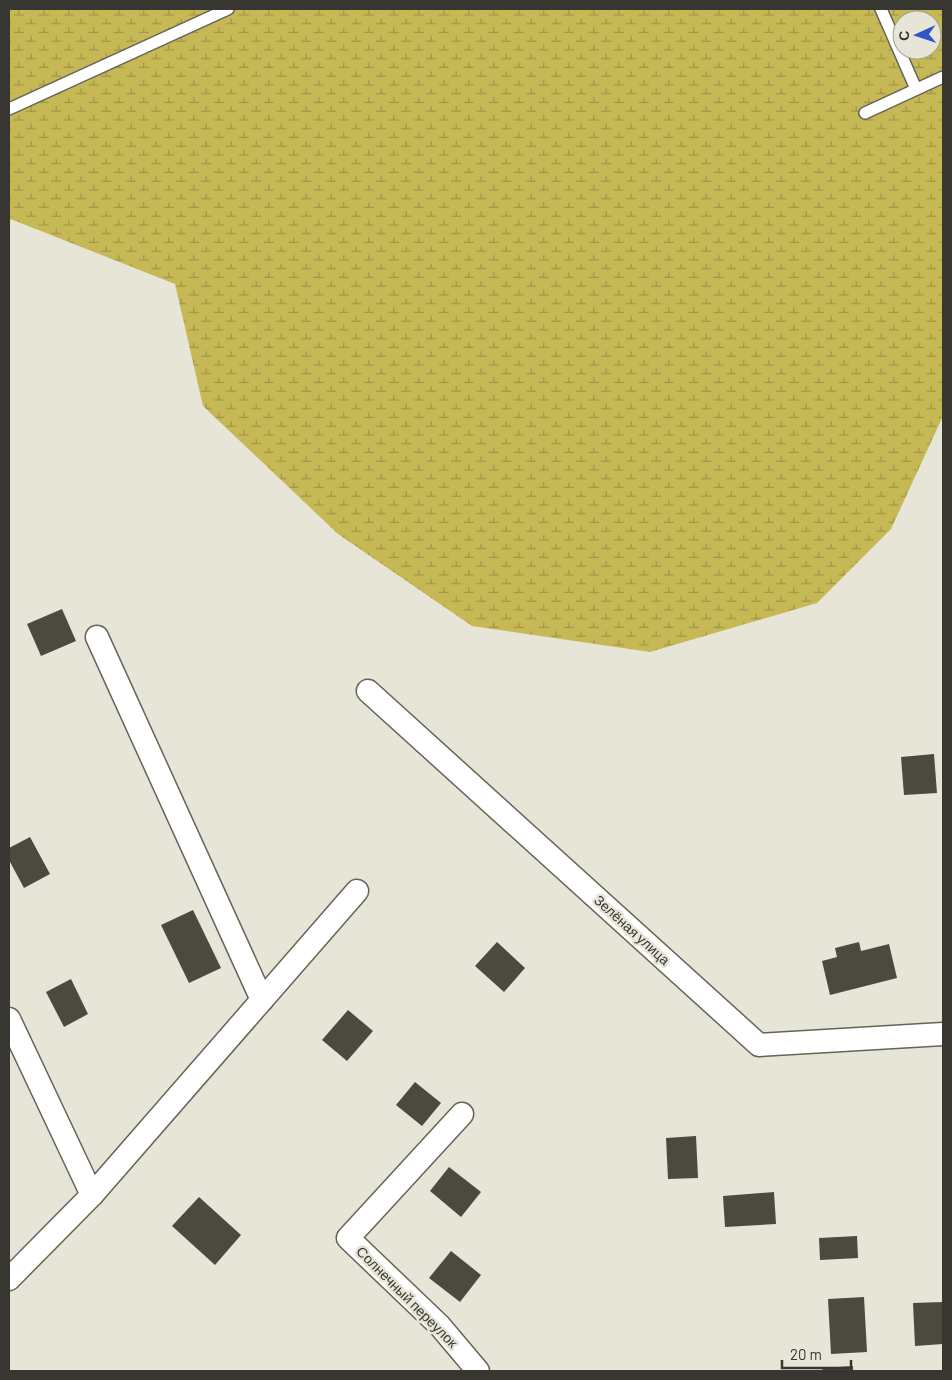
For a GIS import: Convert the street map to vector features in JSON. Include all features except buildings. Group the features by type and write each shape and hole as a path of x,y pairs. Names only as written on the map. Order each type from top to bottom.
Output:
{"street":[{"path":"97,637 262,1000"},
{"name":"Зелёная улица","path":"368,691 759,1045 943,1034"},
{"path":"9,1279 92,1195 357,891"},
{"path":"9,1019 92,1195"},
{"name":"Солнечный переулок","path":"462,1114 348,1238 440,1326 478,1371"}],"lane":[{"path":"9,109 228,9"},
{"path":"881,9 916,89"},
{"path":"865,113 943,76"}],"green space":[{"path":"9,9 943,9 943,416 891,529 817,603 650,652 472,626 338,534 203,406 175,284 9,219"}]}
